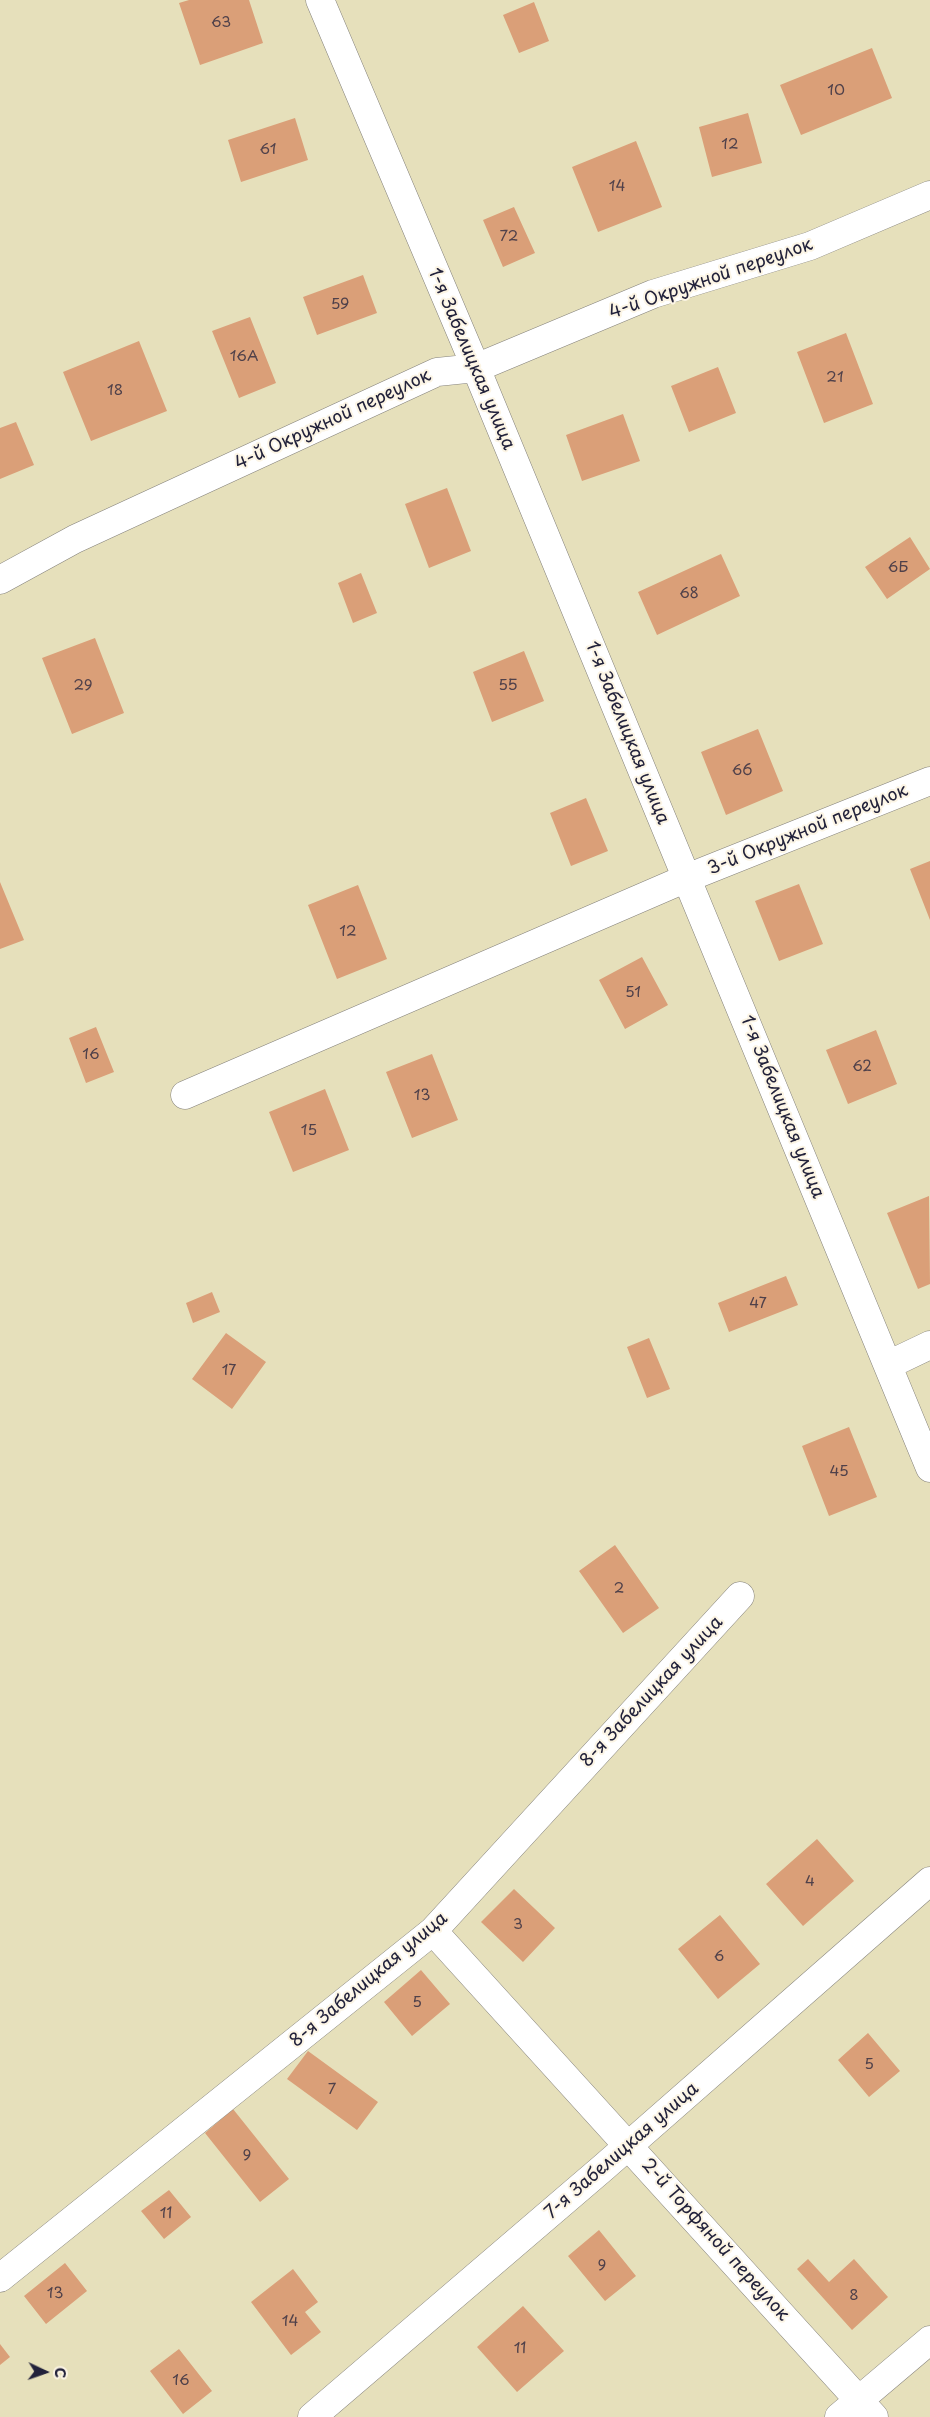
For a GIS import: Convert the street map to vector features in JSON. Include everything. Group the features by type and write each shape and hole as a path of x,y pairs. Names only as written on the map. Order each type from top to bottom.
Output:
{"street":[{"name":"1-я Забелицкая улица","path":"320,0 476,368 930,1468"},
{"name":"4-й Окружной переулок","path":"0,580 75,539 436,372 476,368 653,294 810,246 930,195"},
{"name":"3-й Окружной переулок","path":"185,1095 687,878 930,781"},
{"path":"888,1365 930,1346"},
{"name":"8-я Забелицкая улица","path":"0,2278 433,1931 740,1596"},
{"name":"7-я Забелицкая улица","path":"312,2417 629,2145 930,1881"},
{"name":"2-й Торфяной переулок","path":"433,1931 629,2145 857,2411"},
{"path":"857,2411 930,2340"}],"building":[{"path":"189,0 249,0 263,43 200,65 179,3"},
{"path":"534,2 549,41 519,53 503,15"},
{"path":"872,48 892,98 801,135 780,85"},
{"path":"748,113 762,163 712,177 699,127"},
{"path":"295,118 308,160 241,182 228,140"},
{"path":"636,141 662,207 598,232 572,167"},
{"path":"514,207 535,253 503,267 483,220"},
{"path":"363,275 377,313 317,335 303,297"},
{"path":"250,317 276,383 239,398 212,331"},
{"path":"846,333 873,404 824,423 797,352"},
{"path":"139,341 167,411 91,441 63,372"},
{"path":"718,367 736,413 689,432 671,386"},
{"path":"623,414 640,461 582,481 566,435"},
{"path":"16,422 34,465 0,479 0,428"},
{"path":"447,488 471,551 429,568 405,504"},
{"path":"910,537 930,569 887,599 865,567"},
{"path":"721,554 740,596 657,635 638,592"},
{"path":"361,573 377,613 353,623 338,583"},
{"path":"95,638 124,713 72,734 42,658"},
{"path":"524,651 544,701 492,722 473,672"},
{"path":"758,729 783,791 726,815 701,752"},
{"path":"586,798 608,851 571,866 550,813"},
{"path":"930,861 930,920 910,869"},
{"path":"0,882 24,940 0,949"},
{"path":"799,884 823,944 779,961 755,901"},
{"path":"358,885 387,959 337,979 308,905"},
{"path":"642,957 668,1005 625,1029 599,980"},
{"path":"96,1027 114,1072 86,1083 69,1038"},
{"path":"876,1030 897,1084 848,1104 826,1050"},
{"path":"432,1054 458,1120 412,1138 386,1072"},
{"path":"325,1089 349,1150 293,1172 269,1112"},
{"path":"929,1196 930,1284 918,1289 887,1213"},
{"path":"786,1276 798,1305 729,1332 718,1303"},
{"path":"212,1292 220,1312 193,1323 186,1303"},
{"path":"226,1333 266,1362 232,1409 192,1379"},
{"path":"649,1338 670,1389 647,1398 627,1347"},
{"path":"849,1427 877,1497 829,1516 802,1446"},
{"path":"615,1545 659,1608 623,1633 579,1571"},
{"path":"817,1839 854,1881 803,1926 766,1884"},
{"path":"514,1889 555,1928 523,1962 481,1922"},
{"path":"720,1915 760,1964 718,1999 678,1949"},
{"path":"421,1970 450,2004 412,2036 384,2002"},
{"path":"868,2033 900,2071 869,2097 838,2060"},
{"path":"308,2051 378,2102 357,2130 287,2079"},
{"path":"233,2109 289,2179 260,2202 205,2133"},
{"path":"169,2190 191,2217 164,2239 141,2211"},
{"path":"599,2230 636,2276 605,2301 568,2256"},
{"path":"808,2259 829,2282 854,2259 888,2297 852,2330 797,2269"},
{"path":"65,2263 87,2291 46,2324 24,2296"},
{"path":"293,2269 318,2302 305,2312 321,2332 291,2355 251,2302"},
{"path":"523,2306 564,2351 517,2392 477,2347"},
{"path":"0,2344 10,2357 0,2365"},
{"path":"179,2349 212,2391 183,2414 150,2371"}]}
